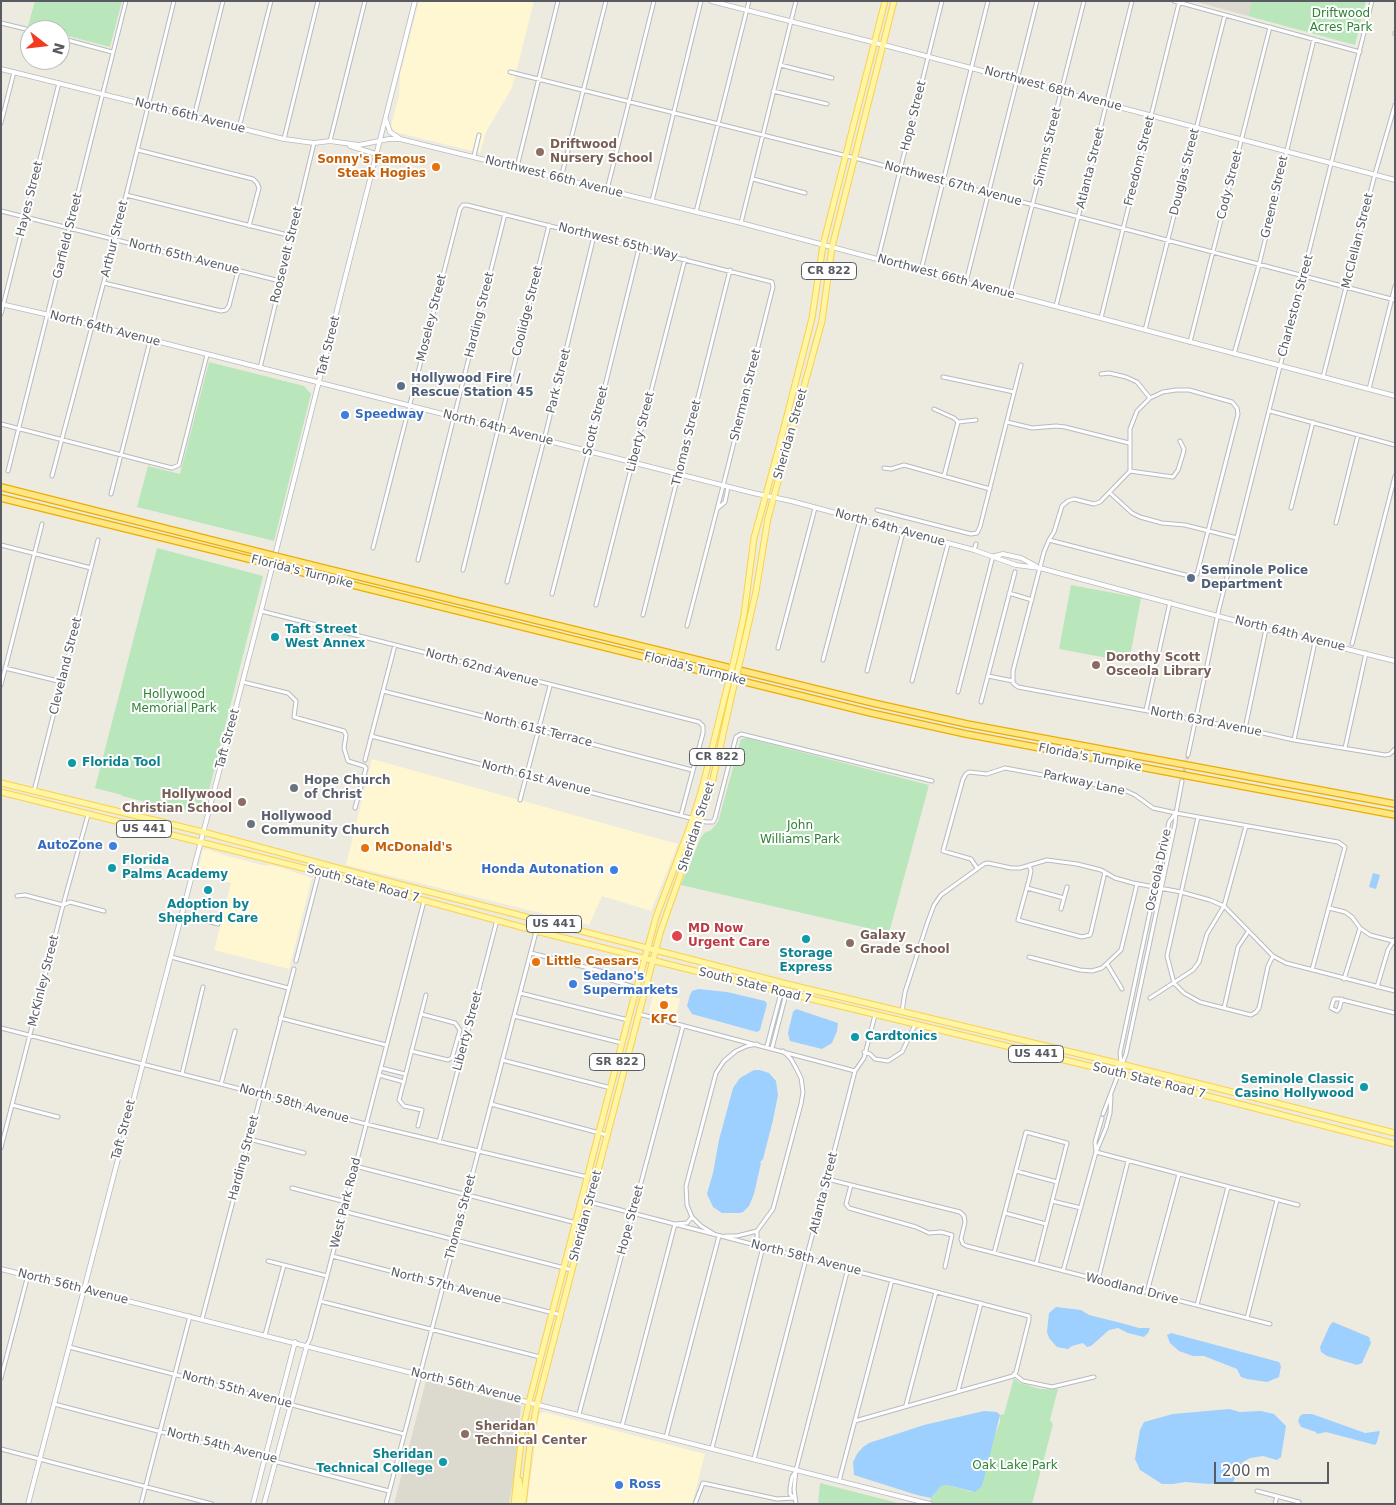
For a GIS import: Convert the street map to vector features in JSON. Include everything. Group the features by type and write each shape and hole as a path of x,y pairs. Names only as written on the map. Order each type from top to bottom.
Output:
{"highway":[{"name":"Florida's Turnpike","path":"1,487 873,703 967,724 1395,804"},
{"name":"Florida's Turnpike","path":"1,498 871,713 966,734 1395,815"}],"main road":[{"name":"Sheridan Street","path":"738,656 754,538 812,318 823,245 884,1"},
{"name":"Sheridan Street","path":"516,1504 520,1486 518,1477 522,1434 529,1402 648,948 664,893 693,818 703,786 756,590 763,541 822,321 832,247 894,1"},
{"name":"Sheridan Street","path":"523,1504 531,1436 537,1404 656,950 672,897 711,788 729,693"},
{"name":"South State Road 7","path":"1,783 203,832 800,987 1121,1064 1395,1133"},
{"path":"21,798 34,791"},
{"name":"South State Road 7","path":"1,792 319,872 783,994 1118,1073 1395,1144"},
{"path":"88,815 92,810 100,808"},
{"path":"299,867 309,861"},
{"path":"319,872 323,868 330,866"},
{"path":"394,892 402,891 406,886"},
{"path":"424,900 437,894"},
{"path":"538,931 545,929 549,923"},
{"path":"783,994 790,988 800,987"},
{"path":"1230,1102 1233,1098 1242,1095"},
{"path":"1317,1124 1326,1120 1326,1117"}],"street":[{"name":"Garfield Street","path":"8,471 126,1"},
{"name":"Arthur Street","path":"52,476 104,283 174,1"},
{"path":"194,117 223,1"},
{"path":"238,128 270,1"},
{"path":"284,139 318,1"},
{"path":"330,141 365,1"},
{"name":"Taft Street","path":"28,1504 320,383 415,1"},
{"path":"517,167 558,1"},
{"path":"561,178 606,1"},
{"path":"607,190 654,1"},
{"path":"652,201 701,1"},
{"name":"Northwest 68th Avenue","path":"711,1 1062,91 1395,180"},
{"path":"696,212 749,1"},
{"path":"741,223 796,1"},
{"name":"Hope Street","path":"878,259 942,1"},
{"path":"921,270 988,1"},
{"path":"966,282 1037,1"},
{"name":"Simms Street","path":"1010,293 1034,206 1084,1"},
{"name":"Atlanta Street","path":"1056,306 1132,1"},
{"path":"1174,1 1360,52"},
{"name":"Charleston Street","path":"1188,755 1217,615 1372,1"},
{"name":"Freedom Street","path":"1100,319 1179,3"},
{"name":"Douglas Street","path":"1145,330 1225,15"},
{"path":"1,23 20,28"},
{"name":"Cody Street","path":"1190,342 1270,28"},
{"name":"Greene Street","path":"1234,354 1259,265 1314,39"},
{"path":"70,41 112,52"},
{"path":"780,65 832,78"},
{"name":"North 66th Avenue","path":"1,69 284,139 314,143 330,141 347,145 359,145 380,140"},
{"path":"1,123 14,72"},
{"name":"Northwest 67th Avenue","path":"510,72 763,134 1393,300"},
{"name":"Hayes Street","path":"1,314 58,83"},
{"path":"774,92 826,104"},
{"name":"McClellan Street","path":"1323,377 1375,174 1395,105"},
{"path":"385,118 390,132 400,139"},
{"path":"474,156 480,135"},
{"name":"Northwest 66th Avenue","path":"380,140 400,139 474,156 741,223 1395,396"},
{"name":"Roosevelt Street","path":"260,368 314,143"},
{"path":"347,145 376,154"},
{"path":"137,150 253,179 259,188 249,226"},
{"path":"753,179 805,193"},
{"path":"126,195 292,236"},
{"name":"Northwest 65th Way","path":"463,206 467,205 505,214 772,282"},
{"name":"Moseley Street","path":"373,548 460,209 463,206"},
{"name":"North 65th Avenue","path":"1,211 280,281"},
{"name":"Harding Street","path":"418,560 505,214"},
{"name":"Coolidge Street","path":"463,570 500,429 549,225"},
{"name":"Park Street","path":"506,582 544,440 594,236"},
{"name":"Scott Street","path":"552,594 589,452 638,248"},
{"name":"Liberty Street","path":"596,604 634,463 685,259"},
{"name":"Thomas Street","path":"643,615 730,270"},
{"path":"104,283 221,312 229,306 238,271"},
{"name":"Sherman Street","path":"687,626 718,508 772,282"},
{"path":"1369,389 1395,286"},
{"name":"North 64th Avenue","path":"3,304 93,325 723,486 774,497 974,550 1016,565 1040,568 1315,642 1395,661"},
{"path":"112,494 120,455 150,340"},
{"path":"1,424 172,468 179,465 207,355"},
{"path":"877,510 971,534 977,533 1021,365"},
{"path":"1100,374 1109,373 1137,382 1150,398"},
{"path":"943,377 1014,392"},
{"path":"988,676 1013,681 1013,671 1040,568 1049,540 1054,532 1062,506 1068,501 1074,500 1094,504 1100,502 1130,471 1130,429 1137,411 1150,398 1176,390 1190,390 1232,402 1237,408 1238,414 1197,574 1189,576 1049,540"},
{"path":"934,409 954,418 958,422"},
{"path":"1270,411 1395,444"},
{"path":"958,422 976,420"},
{"path":"944,476 958,422"},
{"path":"1007,422 1032,428 1065,427 1129,443"},
{"path":"1291,508 1313,422"},
{"path":"1336,523 1358,435"},
{"path":"1130,471 1173,476 1178,470 1184,449 1180,440"},
{"path":"884,468 891,469 904,465 990,489"},
{"path":"1352,644 1395,476"},
{"name":"Sherman Street","path":"718,508 725,502 728,487"},
{"path":"1110,493 1132,513 1140,517 1162,523 1185,525 1237,538"},
{"path":"778,648 815,508"},
{"path":"823,660 860,520"},
{"path":"1,685 42,524"},
{"path":"867,671 903,532"},
{"name":"Cleveland Street","path":"34,791 98,540"},
{"path":"912,681 948,544"},
{"path":"974,550 976,544"},
{"path":"1,546 91,568"},
{"name":"North 64th Avenue","path":"993,556 1003,554 1021,558 1040,568"},
{"path":"958,692 993,556"},
{"path":"981,702 1015,572"},
{"path":"1009,593 1032,600"},
{"path":"1146,710 1170,602"},
{"name":"North 62nd Avenue","path":"261,611 550,686 699,722 703,726"},
{"path":"1245,729 1266,629"},
{"path":"1294,740 1315,642"},
{"path":"365,760 395,645"},
{"path":"1345,748 1366,653"},
{"path":"1,660 7,661"},
{"path":"5,668 62,682"},
{"name":"North 63rd Avenue","path":"1013,681 1018,687 1245,729 1294,740 1385,755 1390,754 1394,750"},
{"path":"243,682 288,693 296,701 294,717 346,734 344,748 348,760 366,768 355,808"},
{"path":"520,800 550,686"},
{"name":"North 61st Terrace","path":"383,691 692,770"},
{"name":"Sheridan Street","path":"681,815 703,726"},
{"path":"700,820 713,822 715,818 736,737 741,734 932,781"},
{"name":"North 61st Avenue","path":"371,736 700,820"},
{"name":"Parkway Lane","path":"977,868 971,859 943,851 963,779 968,772 987,774 1008,768 1129,792 1149,806 1176,813 1338,842 1345,847 1329,908"},
{"path":"1176,813 1182,781"},
{"name":"Osceola Drive","path":"1121,1064 1120,1053 1169,822 1176,813"},
{"name":"Osceola Drive","path":"1111,1095 1126,1054 1176,813"},
{"name":"McKinley Street","path":"1,1148 88,815"},
{"path":"1198,817 1167,956 1174,983 1190,997 1200,1002 1251,1015 1256,1012 1268,966 1273,956"},
{"path":"1150,998 1193,970 1199,962 1207,934 1224,906 1246,826"},
{"path":"902,1012 905,992 927,924 934,904 941,895 977,868 988,863 1011,868 1047,860 1057,860 1105,872 1115,878 1137,884 1181,892 1210,900 1224,906 1273,956 1286,963 1395,991"},
{"path":"1029,865 1031,871 1018,920 1082,937 1090,935 1094,924 1105,872"},
{"path":"296,961 319,872"},
{"path":"1029,957 1092,971 1102,968 1121,950 1137,884"},
{"path":"1027,888 1064,898"},
{"path":"1061,909 1067,888"},
{"path":"17,896 25,895 63,905 70,902 104,911"},
{"name":"West Park Road","path":"264,1504 290,1404 327,1276 424,900"},
{"path":"1312,970 1329,908 1345,912 1352,917 1360,928 1370,935 1394,941 1388,950 1377,987"},
{"path":"182,914 218,924"},
{"name":"Liberty Street","path":"439,1142 498,920"},
{"path":"1344,978 1360,928"},
{"name":"Thomas Street","path":"386,1504 520,992 538,931"},
{"path":"1224,1008 1238,947 1248,932"},
{"path":"531,952 604,972 611,980 637,988"},
{"path":"170,957 288,988"},
{"path":"1107,964 1122,989"},
{"name":"Harding Street","path":"202,1319 294,969"},
{"path":"182,1074 203,986"},
{"path":"520,992 628,1020"},
{"path":"418,1126 422,1110 404,1106 399,1100 426,994"},
{"path":"767,1046 783,994"},
{"path":"772,1048 783,994"},
{"path":"1342,999 1395,1013"},
{"path":"411,1051 448,1060 452,1058 460,1030 455,1023 421,1014"},
{"path":"639,1014 855,1070"},
{"name":"Atlanta Street","path":"754,1459 855,1070 864,1058 875,1015"},
{"path":"514,1016 622,1043"},
{"path":"280,1018 386,1045"},
{"path":"864,1052 870,1054 875,1059 888,1061 902,1052 915,1025"},
{"name":"Hope Street","path":"579,1414 683,1026"},
{"name":"North 58th Avenue","path":"1,1028 222,1084 256,1093 266,1098 366,1124 588,1178"},
{"path":"222,1084 235,1031"},
{"path":"757,1231 737,1236 719,1236 701,1226 692,1217 688,1205 686,1186 716,1073 724,1061 736,1051 758,1044"},
{"path":"712,1448 763,1247 757,1239 757,1231 773,1209 801,1104 803,1092 801,1078 792,1059 783,1051"},
{"path":"502,1060 611,1088"},
{"path":"381,1068 406,1074"},
{"path":"379,1075 404,1082"},
{"path":"1096,1152 1095,1142 1111,1095"},
{"path":"1064,1271 1096,1152 1110,1113 1111,1095"},
{"path":"491,1104 607,1136"},
{"path":"12,1105 58,1117"},
{"path":"1102,1118 1107,1124"},
{"path":"994,1253 1026,1132 1067,1143 1036,1264"},
{"path":"249,1139 304,1153"},
{"path":"1096,1152 1298,1205"},
{"path":"1098,1280 1128,1161"},
{"path":"355,1166 584,1225"},
{"path":"1016,1171 1057,1182"},
{"path":"1148,1292 1179,1174"},
{"path":"827,1179 851,1185 846,1204 849,1208 916,1226 929,1233 941,1232 952,1235 945,1267"},
{"name":"Woodland Drive","path":"851,1185 960,1212 964,1216 965,1222 961,1239 963,1244 977,1249 1270,1324"},
{"path":"1197,1305 1228,1187"},
{"path":"292,1188 346,1202"},
{"name":"North 58th Avenue","path":"582,1200 1029,1316 1014,1375"},
{"path":"1246,1318 1277,1200"},
{"path":"1052,1201 1081,1208"},
{"path":"344,1211 572,1270"},
{"path":"1005,1214 1046,1224"},
{"path":"622,1426 675,1224 687,1223 692,1217"},
{"path":"666,1437 719,1236"},
{"name":"North 57th Avenue","path":"332,1256 561,1315"},
{"path":"268,1261 327,1276"},
{"path":"265,1335 284,1265"},
{"path":"796,1504 792,1487 848,1268"},
{"name":"North 56th Avenue","path":"1,1269 930,1504"},
{"path":"1,1378 28,1275"},
{"path":"839,1481 892,1280"},
{"path":"906,1405 936,1292"},
{"path":"320,1301 541,1358"},
{"path":"958,1391 981,1303"},
{"path":"140,1504 190,1316"},
{"path":"253,1504 295,1342"},
{"name":"North 55th Avenue","path":"69,1347 404,1434"},
{"path":"855,1421 1014,1375 1023,1381 1052,1387 1094,1377"},
{"name":"North 54th Avenue","path":"53,1404 265,1457 389,1491"},
{"path":"1,1449 212,1504"},
{"path":"695,1504 703,1483 777,1500 794,1498"},
{"path":"1257,1491 1300,1502"},
{"path":"1275,1504 1277,1496"}],"shaded area":[{"path":"419,1 534,1 512,88 486,132 480,153 395,132 391,126 399,96 400,75"},
{"path":"1193,1 1252,1 1248,16"},
{"path":"372,759 678,844 651,911 602,896 589,925 346,865"},
{"path":"206,849 266,866 279,867 312,878 289,969 214,950 231,883 197,874 203,850"},
{"name":"KFC","path":"654,992 680,999 675,1018 649,1011"},
{"name":"Sheridan Technical Center","path":"426,1381 521,1406 514,1476 509,1504 394,1504"},
{"path":"544,1412 705,1454 692,1504 527,1504 539,1415"}],"green space":[{"path":"35,1 122,1 110,47 70,37 70,20 30,20"},
{"name":"Driftwood Acres Park","path":"1252,1 1366,1 1355,45 1248,16"},
{"path":"209,362 304,386 311,394 274,541 137,507 148,466 180,474"},
{"name":"Hollywood Memorial Park","path":"157,548 263,576 203,814 178,808 177,810 95,788"},
{"path":"1071,585 1141,598 1129,662 1059,649"},
{"name":"John Williams Park","path":"747,738 929,785 889,933 681,885 700,839 704,833 711,830 718,822 741,739"},
{"name":"Oak Lake Park","path":"1014,1378 1020,1383 1040,1389 1058,1389 1050,1420 1053,1424 1032,1504 936,1504 930,1502 941,1486 947,1485 972,1492 1000,1422 1000,1415 1004,1414"},
{"path":"820,1483 902,1504 818,1504"}],"water":[{"path":"1373,873 1380,875 1376,889 1369,887"},
{"path":"698,989 727,992 765,1001 767,1004 760,1030 757,1032 692,1014 687,1006 692,991"},
{"path":"796,1009 838,1023 832,1043 822,1049 790,1041 788,1033 793,1012"},
{"path":"754,1070 769,1073 776,1081 778,1095 773,1120 763,1159 760,1162 754,1194 749,1206 740,1213 722,1213 713,1207 707,1194 719,1140 733,1088 740,1078"},
{"path":"1056,1307 1081,1310 1089,1315 1139,1328 1150,1328 1144,1337 1118,1328 1109,1330 1091,1346 1087,1347 1083,1343 1068,1349 1057,1347 1049,1338 1047,1332 1049,1313"},
{"path":"1333,1322 1369,1337 1371,1343 1362,1363 1357,1365 1327,1356 1321,1352 1320,1347"},
{"path":"1171,1333 1279,1362 1281,1366 1279,1377 1267,1382 1241,1377 1237,1369 1204,1356 1193,1356 1179,1351 1170,1343 1167,1335"},
{"path":"1229,1409 1240,1412 1261,1411 1274,1414 1286,1426 1281,1457 1277,1460 1263,1456 1250,1458 1243,1462 1233,1482 1162,1484 1140,1470 1135,1459 1140,1430 1144,1422 1173,1414"},
{"path":"984,1411 997,1412 1000,1415 982,1486 975,1492 947,1485 941,1486 931,1498 854,1475 853,1462 857,1454 869,1443 924,1425"},
{"path":"1303,1414 1312,1414 1365,1433 1380,1431 1377,1442 1375,1445 1326,1432 1317,1434 1301,1427 1298,1421"}],"tunnel":[{"path":"1182,781 1188,755"}],"place":[{"name":"Driftwood Nursery School","path":"540,152"},
{"name":"Sonny's Famous Steak Hogies","path":"436,167"},
{"name":"Hollywood Fire / Rescue Station 45","path":"401,386"},
{"name":"Speedway","path":"345,415"},
{"name":"Seminole Police Department","path":"1191,578"},
{"name":"Taft Street West Annex","path":"275,637"},
{"name":"Dorothy Scott Osceola Library","path":"1096,665"},
{"name":"Florida Tool","path":"72,763"},
{"name":"Hope Church of Christ","path":"294,788"},
{"name":"Hollywood Christian School","path":"242,802"},
{"name":"Hollywood Community Church","path":"251,824"},
{"name":"AutoZone","path":"113,846"},
{"name":"McDonald's","path":"365,848"},
{"name":"Florida Palms Academy","path":"112,868"},
{"name":"Honda Autonation","path":"614,870"},
{"name":"Adoption by Shepherd Care","path":"208,890"},
{"name":"MD Now Urgent Care","path":"677,936"},
{"name":"Storage Express","path":"806,939"},
{"name":"Galaxy Grade School","path":"850,943"},
{"name":"Little Caesars","path":"536,962"},
{"name":"Sedano's Supermarkets","path":"573,984"},
{"name":"KFC","path":"664,1005"},
{"name":"Cardtonics","path":"855,1037"},
{"name":"Seminole Classic Casino Hollywood","path":"1364,1087"},
{"name":"Sheridan Technical Center","path":"465,1434"},
{"name":"Sheridan Technical College","path":"443,1462"},
{"name":"Ross","path":"619,1485"}]}
